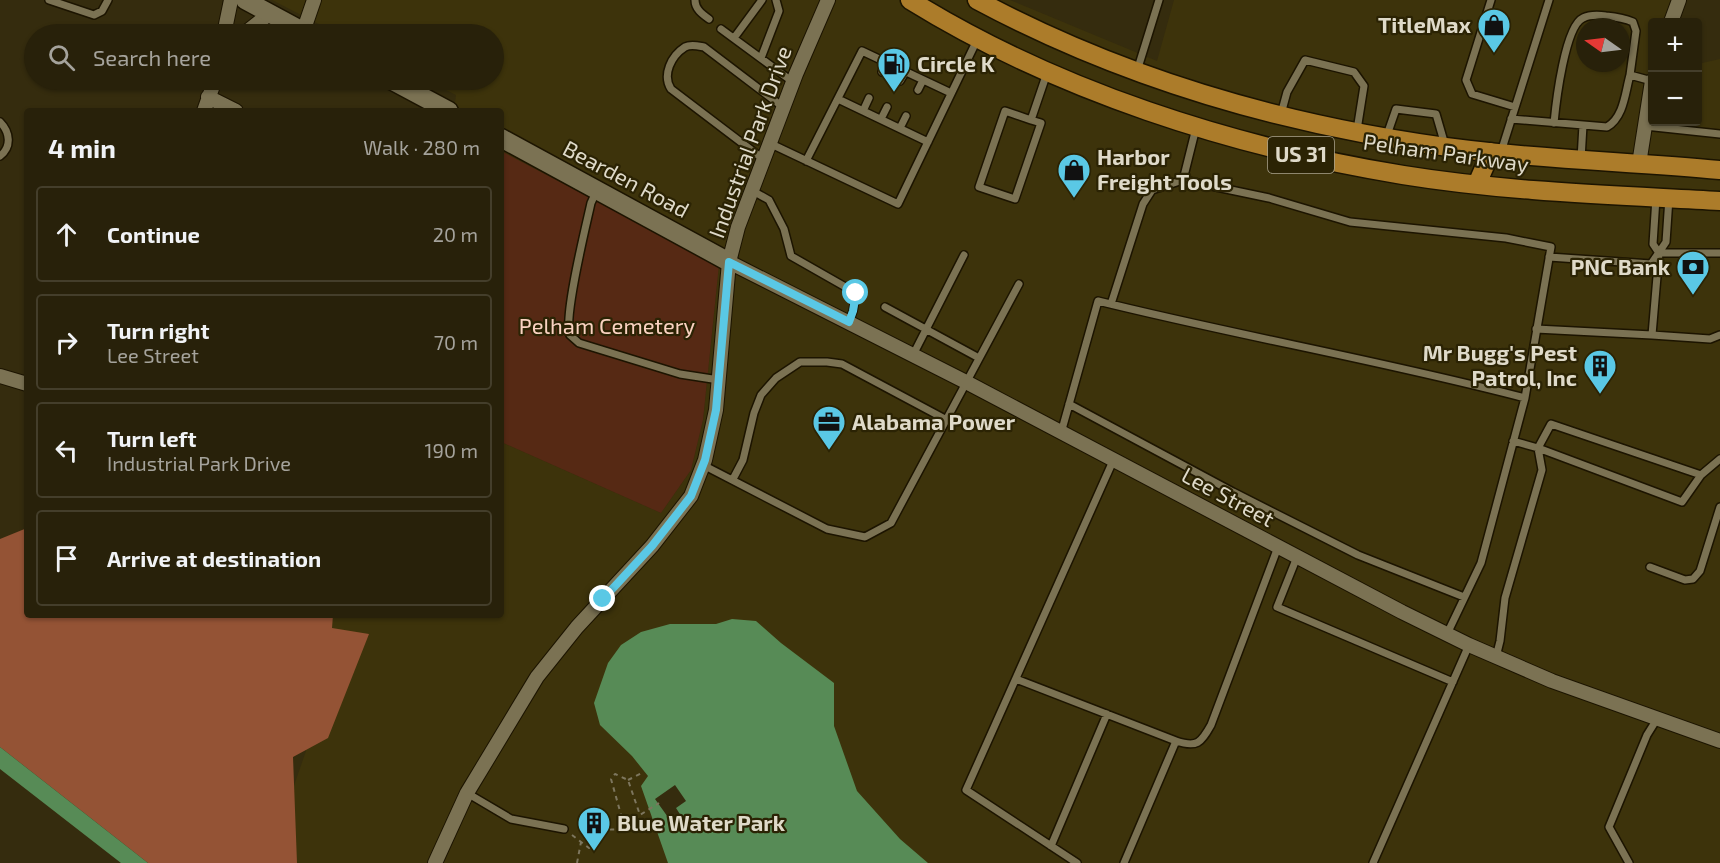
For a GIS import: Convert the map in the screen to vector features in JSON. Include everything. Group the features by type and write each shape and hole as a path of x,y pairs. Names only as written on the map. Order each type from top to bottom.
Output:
{"main road":[{"name":"Pelham Parkway","path":"910,0 978,38 1048,71 1155,112 1244,141 1334,162 1404,175 1478,184 1720,201"},
{"name":"Pelham Parkway","path":"977,0 1030,27 1137,71 1281,116 1386,138 1446,146 1581,160 1720,170"},
{"path":"1197,126 1208,95"},
{"path":"1478,184 1496,152"},
{"path":"1634,196 1639,164"}],"street":[{"path":"226,24 231,0"},
{"path":"245,0 288,24"},
{"path":"307,24 314,0"},
{"name":"Industrial Park Drive","path":"435,863 467,793 537,677 577,627 652,546 696,486 712,435 720,380 729,262 738,227 783,107 828,0"},
{"path":"1672,18 1679,0"},
{"path":"256,24 269,14"},
{"path":"205,108 211,90"},
{"path":"410,90 443,108"},
{"path":"208,97 230,108"},
{"path":"1639,164 1648,106"},
{"name":"Bearden Road","path":"504,140 729,262"},
{"name":"Lee Street","path":"729,262 966,382 1113,461 1469,645 1552,681 1720,741"},
{"path":"0,376 24,383"}],"lane":[{"path":"49,0 94,15 102,11 108,0"},
{"path":"695,0 695,5 709,20"},
{"path":"734,38 762,0"},
{"path":"761,58 779,11 776,0"},
{"path":"1137,71 1159,0"},
{"path":"1491,0 1466,80 1472,94 1515,108"},
{"path":"1496,152 1515,108 1549,0"},
{"path":"1511,119 1554,123 1607,127 1615,123 1620,115 1630,75 1636,31 1633,22 1626,18 1595,15 1582,18 1569,41 1557,89 1554,123"},
{"path":"721,29 793,82"},
{"path":"769,143 898,204 978,38"},
{"path":"763,159 672,89 667,81 667,73 674,59 686,46 694,45 704,48 783,107"},
{"path":"806,161 862,51 951,93"},
{"path":"1281,116 1287,92 1305,60 1354,72 1364,86 1357,132"},
{"path":"882,72 886,62"},
{"path":"900,81 906,71"},
{"path":"1031,120 1048,71"},
{"path":"1630,75 1648,80"},
{"path":"918,90 923,80"},
{"path":"863,111 869,98"},
{"path":"838,99 928,142"},
{"path":"881,119 887,107"},
{"path":"1386,138 1396,109 1436,114 1446,146"},
{"path":"1005,111 1031,120 1041,123 1016,199 979,187 1005,111"},
{"path":"900,128 906,116"},
{"path":"0,122 9,138 8,147 0,156"},
{"path":"1581,160 1583,125"},
{"path":"1183,180 1197,126"},
{"path":"1644,126 1720,134"},
{"path":"1111,304 1143,204 1152,190 1183,180 1269,198 1350,222 1506,238 1551,247 1525,398 1481,563 1447,634"},
{"path":"597,190 591,203 570,306 567,324 570,335 579,343 680,374 720,380"},
{"path":"751,190 769,200 784,229 791,256 856,293 849,322"},
{"path":"1550,257 1651,264 1666,242 1663,198"},
{"path":"1652,335 1659,253 1653,244 1663,198"},
{"path":"1659,253 1720,253"},
{"path":"913,355 964,255"},
{"path":"703,465 826,529 865,537 891,523 1019,284"},
{"path":"1061,433 1098,301 1189,323 1444,376 1525,398"},
{"path":"885,307 979,358"},
{"path":"1536,329 1710,339 1720,335"},
{"path":"733,479 743,460 754,412 761,395 776,378 800,362 842,364 945,419"},
{"path":"1069,404 1233,492 1358,555 1464,597"},
{"path":"1496,657 1505,598 1542,470 1538,448 1551,424 1701,475"},
{"path":"1513,441 1538,448 1682,502 1701,475 1720,459"},
{"path":"1077,863 966,790 1113,461"},
{"path":"1650,567 1685,580 1693,579 1700,571 1720,507"},
{"path":"1016,679 1176,741 1188,745 1196,744 1204,738 1278,547"},
{"path":"1298,557 1277,607 1453,682"},
{"path":"1373,863 1469,645"},
{"path":"1051,846 1107,714"},
{"path":"1629,863 1609,827 1647,735 1657,718"},
{"path":"1124,863 1176,741"},
{"path":"467,793 511,819 564,830"}],"path":[{"path":"628,780 642,772"},
{"path":"564,830 589,848 596,842 598,830 625,829 611,779 615,774 628,780 640,815 659,803"},
{"path":"577,863 581,842"}],"shaded area":[{"path":"272,0 1010,0 1157,61 1174,0 1685,0 1680,18 1648,18 1648,126 1702,126 1702,63 1720,59 1720,863 267,863 306,751 286,662 309,618 504,618 504,443 661,513 691,470 703,420 719,265 504,153 504,108 454,108 456,95 446,90 504,90 504,24 319,24"},
{"path":"24,529 24,618 333,618 332,628 369,634 328,738 293,757 297,863 148,863 0,747 0,539"},
{"name":"Blue Water Park","path":"732,619 756,621 834,683 834,726 857,791 900,839 928,863 668,863 641,786 648,776 632,756 600,725 594,703 608,663 621,645 641,632 670,624 716,624"},
{"path":"0,747 148,863 121,863 0,769"}],"green space":[{"name":"Pelham Cemetery","path":"504,153 719,265 703,420 691,470 661,513 504,443"}],"pier":[{"path":"675,785 686,801 676,808 685,822 679,826 674,818 670,820 655,799"}],"place":[{"name":"TitleMax","path":"1494,54"},
{"name":"Circle K","path":"894,93"},
{"name":"Harbor Freight Tools","path":"1074,199"},
{"name":"PNC Bank","path":"1693,296"},
{"name":"Mr Bugg's Pest Patrol, Inc","path":"1600,395"},
{"name":"Alabama Power","path":"829,451"},
{"name":"Blue Water Park","path":"594,852"}],"route":[{"path":"603,599 652,546 691,496 696,486 712,435 716,410 729,262 849,322 856,293"}]}
